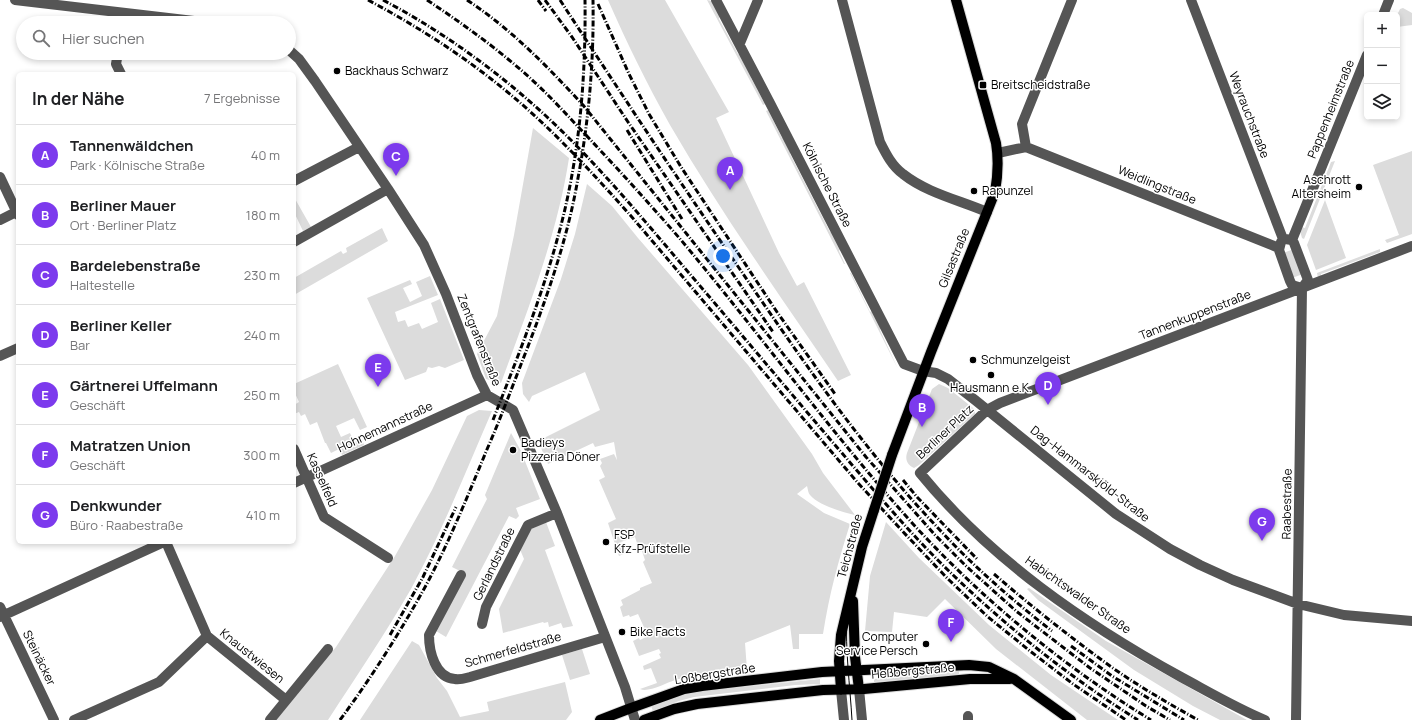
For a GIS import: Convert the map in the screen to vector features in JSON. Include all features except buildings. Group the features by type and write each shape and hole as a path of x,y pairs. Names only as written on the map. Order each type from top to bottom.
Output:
{"main road":[{"name":"Gilsastraße","path":"923,371 995,192 998,172 998,153 956,0"},
{"name":"Teichstraße","path":"841,690 839,671 840,635 862,546 892,455 923,371"},
{"name":"Teichstraße","path":"852,589 853,633 859,689"},
{"name":"Heßbergstraße","path":"969,665 970,679"},
{"name":"Heßbergstraße","path":"839,671 969,665 989,667 1014,679 1070,720"},
{"name":"Loßbergstraße","path":"600,720 684,689 839,671"},
{"name":"Heßbergstraße","path":"859,689 970,679 1014,679"},
{"path":"644,720 679,707 697,704 818,690 859,689"}],"street":[{"path":"15,0 110,16"},
{"name":"Kölnische Straße","path":"716,0 740,43 904,364 923,371"},
{"path":"740,43 758,0"},
{"path":"842,0 880,142 888,158 902,174 916,183 987,212"},
{"path":"998,153 1026,147 1022,124 1072,0"},
{"name":"Weyrauchstraße","path":"1191,0 1285,242 1292,285 1302,288 1308,280 1307,274 1296,246 1285,242"},
{"path":"1384,12 1389,0"},
{"name":"Zentgrafenstraße","path":"296,56 311,75 422,242 435,268 477,376 487,395 514,410 557,513 625,687 635,720"},
{"path":"117,60 116,64 120,72"},
{"name":"Pappenheimstraße","path":"1285,242 1364,62"},
{"path":"296,180 359,147"},
{"name":"Weidlingstraße","path":"1026,147 1285,242"},
{"path":"0,177 16,209"},
{"path":"296,241 388,189"},
{"path":"0,220 16,212"},
{"name":"Tannenkuppenstraße","path":"987,410 1000,403 1412,246"},
{"name":"Raabestraße","path":"1296,720 1302,288"},
{"path":"0,356 16,349"},
{"name":"Dag-Hammarskjöld-Straße","path":"923,371 936,373 948,379 1110,510 1145,534 1200,565 1233,580 1298,604 1344,615 1412,621"},
{"name":"Hohnemannstraße","path":"296,481 487,395"},
{"name":"Berliner Platz","path":"920,473 987,410"},
{"name":"Kasselfeld","path":"296,454 324,517 388,558"},
{"name":"Habichtswalder Straße","path":"920,473 967,525 1004,558 1050,594 1105,633 1125,645 1238,708 1265,720"},
{"name":"Gerlandstraße","path":"482,624 486,607 528,525 557,513"},
{"path":"1,613 160,544"},
{"name":"Knaustwiesen","path":"166,544 207,636 286,700"},
{"name":"Schmerfeldstraße","path":"461,575 429,635 429,646 436,667 445,677 455,679 470,677 605,637"},
{"name":"Steinäcker","path":"1,613 54,720"},
{"path":"74,720 159,682 207,636"},
{"path":"270,720 328,649"},
{"name":"Teichstraße","path":"859,689 862,720"},
{"name":"Teichstraße","path":"841,690 844,720"}],"shaded area":[{"path":"608,0 665,0 729,112 716,118 779,253 797,286 804,282 851,375 838,381 731,223 670,125 622,32"},
{"path":"707,0 712,1 720,15 719,19 738,54 742,55 752,74 751,78 765,104 763,105"},
{"path":"1403,8 1412,13 1412,25 1400,27 1400,12 1398,12 1400,9"},
{"path":"768,110 782,138 785,137 791,150 790,154 830,232 833,232 841,248 839,251 845,264 766,111"},
{"path":"533,128 569,158 557,216 541,272 501,383 486,379 477,354 497,316 514,235"},
{"path":"1412,151 1412,234 1387,243 1385,240 1399,235 1373,165"},
{"path":"1335,161 1304,239 1302,238 1300,231 1301,227 1305,228 1331,162"},
{"path":"587,184 612,206 748,365 812,454 823,473 855,515 824,505 814,499 809,494 807,486 797,494 824,513 850,524 834,579 823,634 799,634 799,649 793,649 790,625 745,643 747,670 693,676 675,680 648,690 640,689 657,683 651,668 644,670 643,666 661,658 659,654 661,653 659,649 639,656 633,641 639,638 640,640 648,636 638,614 630,617 629,615 623,617 620,607 623,605 621,600 640,590 640,588 652,583 643,562 645,560 642,551 639,552 635,537 621,542 626,553 619,556 608,523 616,519 599,480 605,477 600,466 602,463 600,459 614,454 617,460 614,442 595,447 593,443 548,464 538,441 600,410 585,372 532,396 529,402 523,394 522,383 561,279 575,234"},
{"path":"1325,200 1346,258 1316,270 1307,245"},
{"path":"296,201 311,227 303,231 296,216"},
{"path":"382,228 388,241 296,294 296,277 341,251 343,254 347,252 346,248"},
{"path":"1294,249 1303,274 1292,278 1283,253"},
{"path":"1380,249 1380,252 1321,274 1321,277 1318,278 1317,273"},
{"path":"850,273 870,312 872,311 881,328 880,330 898,369"},
{"path":"430,276 438,295 395,312 398,322 405,320 408,327 419,323 422,329 438,322 431,303 440,299 464,360 445,368 439,366 432,368 428,367 426,372 405,380 367,298 410,280 412,284 403,288 410,302 422,296 416,282"},
{"path":"338,364 367,427 360,430 354,418 336,426 341,437 350,433 354,442 362,439 364,445 342,455 339,449 331,453 325,443 317,422 310,425 305,414 301,416 299,412 296,413 296,404 299,402 296,395 296,383"},
{"path":"939,384 948,388 973,408 975,414 914,468 907,462 907,453 932,389"},
{"path":"479,410 492,411 433,546 401,606 328,720 272,720 336,647 395,556 432,490 467,416"},
{"path":"511,433 521,451 540,499 516,508 519,516 516,519 509,516 446,637 436,631 466,574 452,567 487,499 485,495"},
{"path":"546,522 555,546 545,550 573,626 563,628 561,623 549,627 548,622 543,622 503,633 499,609 524,559 519,547 528,529"},
{"path":"886,522 919,558 989,625 1051,675 1118,720 1087,720 996,649 945,599 927,617 894,612 892,632 865,631 870,576"},
{"path":"1029,588 1106,641 1247,720 1220,720 1193,706 1134,670 1038,600 1027,589"},
{"path":"412,641 419,645 437,678 447,691 460,717 489,711 487,702 565,682 572,712 566,720 360,720"},
{"path":"582,649 590,674 570,680 562,655"},
{"path":"959,671 959,675 874,682 874,679"},
{"path":"820,679 820,684 795,685 694,697 653,711 651,706 683,694 694,692"}],"tram line":[{"path":"852,720 847,654 847,615 858,555 890,451 993,190 995,176 995,149 954,0"}],"railway":[{"path":"368,0 418,28 465,59 495,82 549,129 583,163 631,216 858,483 948,579 988,617 1030,651 1073,684 1126,720"},
{"path":"383,0 448,38 508,83 566,135 623,196 878,495 936,559 996,614 1041,652 1113,704 1138,720"},
{"path":"427,0 480,37 518,67 551,98 609,159 710,275 824,419 883,490 913,524 967,579 1055,654 1118,699 1151,720"},
{"path":"467,0 514,36 556,76 583,105 866,457 935,535 967,567 1016,611 1090,668 1146,706 1170,720"},
{"path":"538,0 546,11"},
{"path":"545,0 572,37 628,122 773,332"},
{"path":"560,0 784,334 858,434 910,498 951,542 993,582 1052,631"},
{"path":"493,420 535,309 565,211 580,121 584,60 585,0"},
{"path":"340,720 395,639 442,554 466,501 498,423 527,349 557,265 574,200 585,134 593,45 593,0"},
{"path":"598,4 629,74 649,114 681,167 777,312 835,394"},
{"path":"627,130 682,219"},
{"path":"903,480 917,497 977,559"},
{"path":"390,635 423,577 456,507"},
{"path":"994,574 1022,598 1110,666 1164,701 1198,720"},
{"path":"1071,646 1112,676 1184,720"}],"place":[{"name":"Backhaus Schwarz","path":"337,71"},
{"name":"Breitscheidstraße","path":"983,85"},
{"name":"Bardelebenstraße","path":"396,176"},
{"name":"Aschrott Altersheim","path":"1359,187"},
{"name":"Tannenwäldchen","path":"730,190"},
{"name":"Rapunzel","path":"974,191"},
{"name":"Schmunzelgeist","path":"973,360"},
{"name":"Hausmann e.K.","path":"991,375"},
{"name":"Gärtnerei Uffelmann","path":"378,387"},
{"name":"Berliner Keller","path":"1048,405"},
{"name":"Berliner Mauer","path":"922,427"},
{"name":"Badieys Pizzeria Döner","path":"513,450"},
{"name":"Denkwunder","path":"1262,541"},
{"name":"FSP Kfz-Prüfstelle","path":"606,542"},
{"name":"Bike Facts","path":"622,632"},
{"name":"Matratzen Union","path":"951,642"},
{"name":"Computer Service Persch","path":"926,644"}]}
